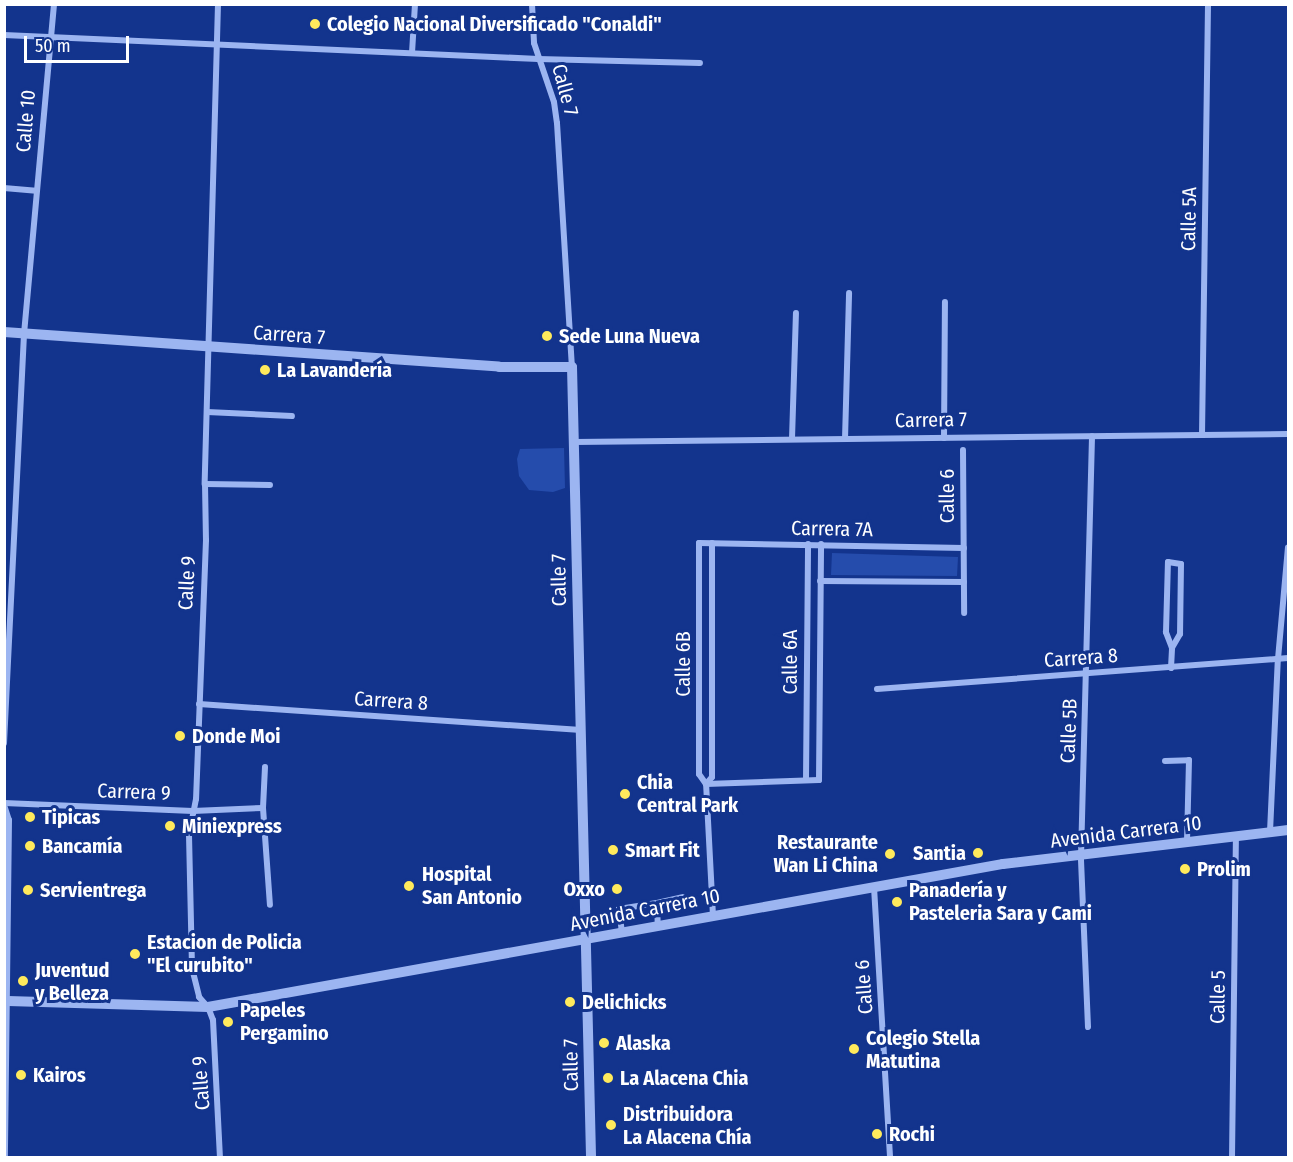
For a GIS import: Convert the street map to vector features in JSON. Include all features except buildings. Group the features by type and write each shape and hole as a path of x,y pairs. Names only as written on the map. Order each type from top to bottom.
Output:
{"street":[{"name":"Calle 10","path":"4,743 24,334 54,4"},
{"name":"Calle 9","path":"218,4 205,484 206,540 193,811 189,835 192,968 199,997 208,1007 213,1020 220,1158"},
{"path":"412,53 415,4"},
{"name":"Calle 7","path":"532,4 534,43 554,102 557,123 572,367 591,1158"},
{"name":"Calle 5A","path":"1202,435 1208,4"},
{"path":"4,35 538,59 700,63"},
{"path":"4,188 36,191"},
{"path":"845,439 849,293"},
{"path":"944,438 945,302"},
{"path":"792,439 796,313"},
{"name":"Carrera 7","path":"4,332 499,367 572,367"},
{"path":"207,412 292,416"},
{"name":"Carrera 7","path":"574,441 1288,434"},
{"name":"Calle 5B","path":"1088,1027 1081,857 1092,436"},
{"name":"Calle 6","path":"963,450 964,613"},
{"path":"205,484 270,485"},
{"name":"Carrera 7A","path":"699,543 964,548"},
{"name":"Calle 6B","path":"699,543 699,774 706,784 713,916"},
{"name":"Calle 6B","path":"706,784 712,777 712,543"},
{"name":"Calle 6A","path":"808,544 806,780 819,780 821,544"},
{"path":"1270,832 1278,659 1288,547"},
{"path":"1172,648 1180,634 1181,564 1168,562 1167,632 1172,648 1172,668"},
{"path":"820,581 964,582"},
{"name":"Carrera 8","path":"876,689 1087,675 1288,658"},
{"name":"Carrera 8","path":"199,704 581,730"},
{"path":"1166,762 1189,760 1187,841"},
{"path":"265,767 263,808 270,905"},
{"path":"706,784 806,780"},
{"path":"4,804 9,820 5,1158"},
{"name":"Carrera 9","path":"4,804 193,811 263,808"},
{"name":"Avenida Carrera 10","path":"8,1001 208,1007 1003,864 1081,857 1187,841 1288,830"},
{"name":"Calle 5","path":"1232,1158 1236,837"},
{"name":"Calle 6","path":"874,886 890,1158"},
{"path":"622,933 619,909 682,897"},
{"path":"657,903 658,926"}],"shaded area":[{"path":"564,448 565,488 553,492 529,490 519,476 517,459 520,449"},
{"path":"832,553 958,557 957,576 831,575"}],"place":[{"name":"Colegio Nacional Diversificado \"Conaldi\"","path":"315,24"},
{"name":"Sede Luna Nueva","path":"547,336"},
{"name":"La Lavandería","path":"265,370"},
{"name":"Donde Moi","path":"180,736"},
{"name":"Chia Central Park","path":"625,794"},
{"name":"Tipicas","path":"30,817"},
{"name":"Miniexpress","path":"170,826"},
{"name":"Bancamía","path":"30,846"},
{"name":"Smart Fit","path":"613,850"},
{"name":"Santia","path":"978,853"},
{"name":"Restaurante Wan Li China","path":"890,854"},
{"name":"Prolim","path":"1185,869"},
{"name":"Hospital San Antonio","path":"409,886"},
{"name":"Oxxo","path":"617,889"},
{"name":"Servientrega","path":"28,890"},
{"name":"Panadería y Pasteleria Sara y Cami","path":"897,902"},
{"name":"Estacion de Policia \"El curubito\"","path":"135,954"},
{"name":"Juventud y Belleza","path":"23,981"},
{"name":"Delichicks","path":"570,1002"},
{"name":"Papeles Pergamino","path":"228,1022"},
{"name":"Alaska","path":"604,1043"},
{"name":"Colegio Stella Matutina","path":"854,1049"},
{"name":"Kairos","path":"21,1075"},
{"name":"La Alacena Chia","path":"608,1078"},
{"name":"Distribuidora La Alacena Chía","path":"611,1125"},
{"name":"Rochi","path":"877,1134"}]}
